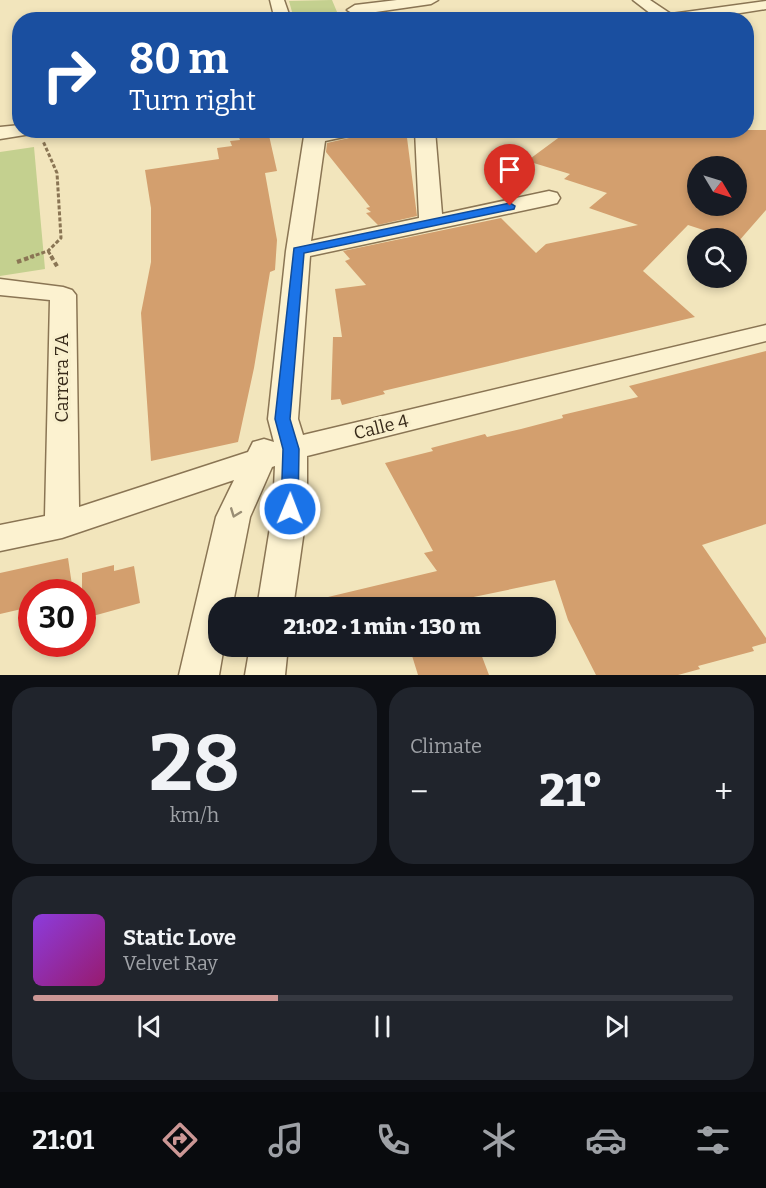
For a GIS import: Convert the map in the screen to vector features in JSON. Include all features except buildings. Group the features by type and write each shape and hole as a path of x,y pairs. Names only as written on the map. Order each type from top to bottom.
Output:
{"street":[{"path":"355,10 431,0"},
{"path":"640,0 655,12"},
{"path":"707,12 756,4"},
{"path":"277,597 290,509 287,434 298,251 314,138"},
{"path":"426,138 431,222"},
{"path":"298,251 549,198"},
{"name":"Carrera 7A","path":"7,275 24,288 63,295 62,525"},
{"name":"Calle 4","path":"0,538 62,525 259,460 287,434 766,333"},
{"path":"199,675 232,517 259,460"},
{"path":"265,675 267,657"}],"path":[{"path":"7,275 48,251 61,238 57,173 43,140"}],"green space":[{"path":"332,0 337,12 292,12 289,1"},
{"path":"34,147 45,269 0,276 0,152"}],"route":[{"path":"290,509 291,449 283,419 298,251 510,206"}]}
